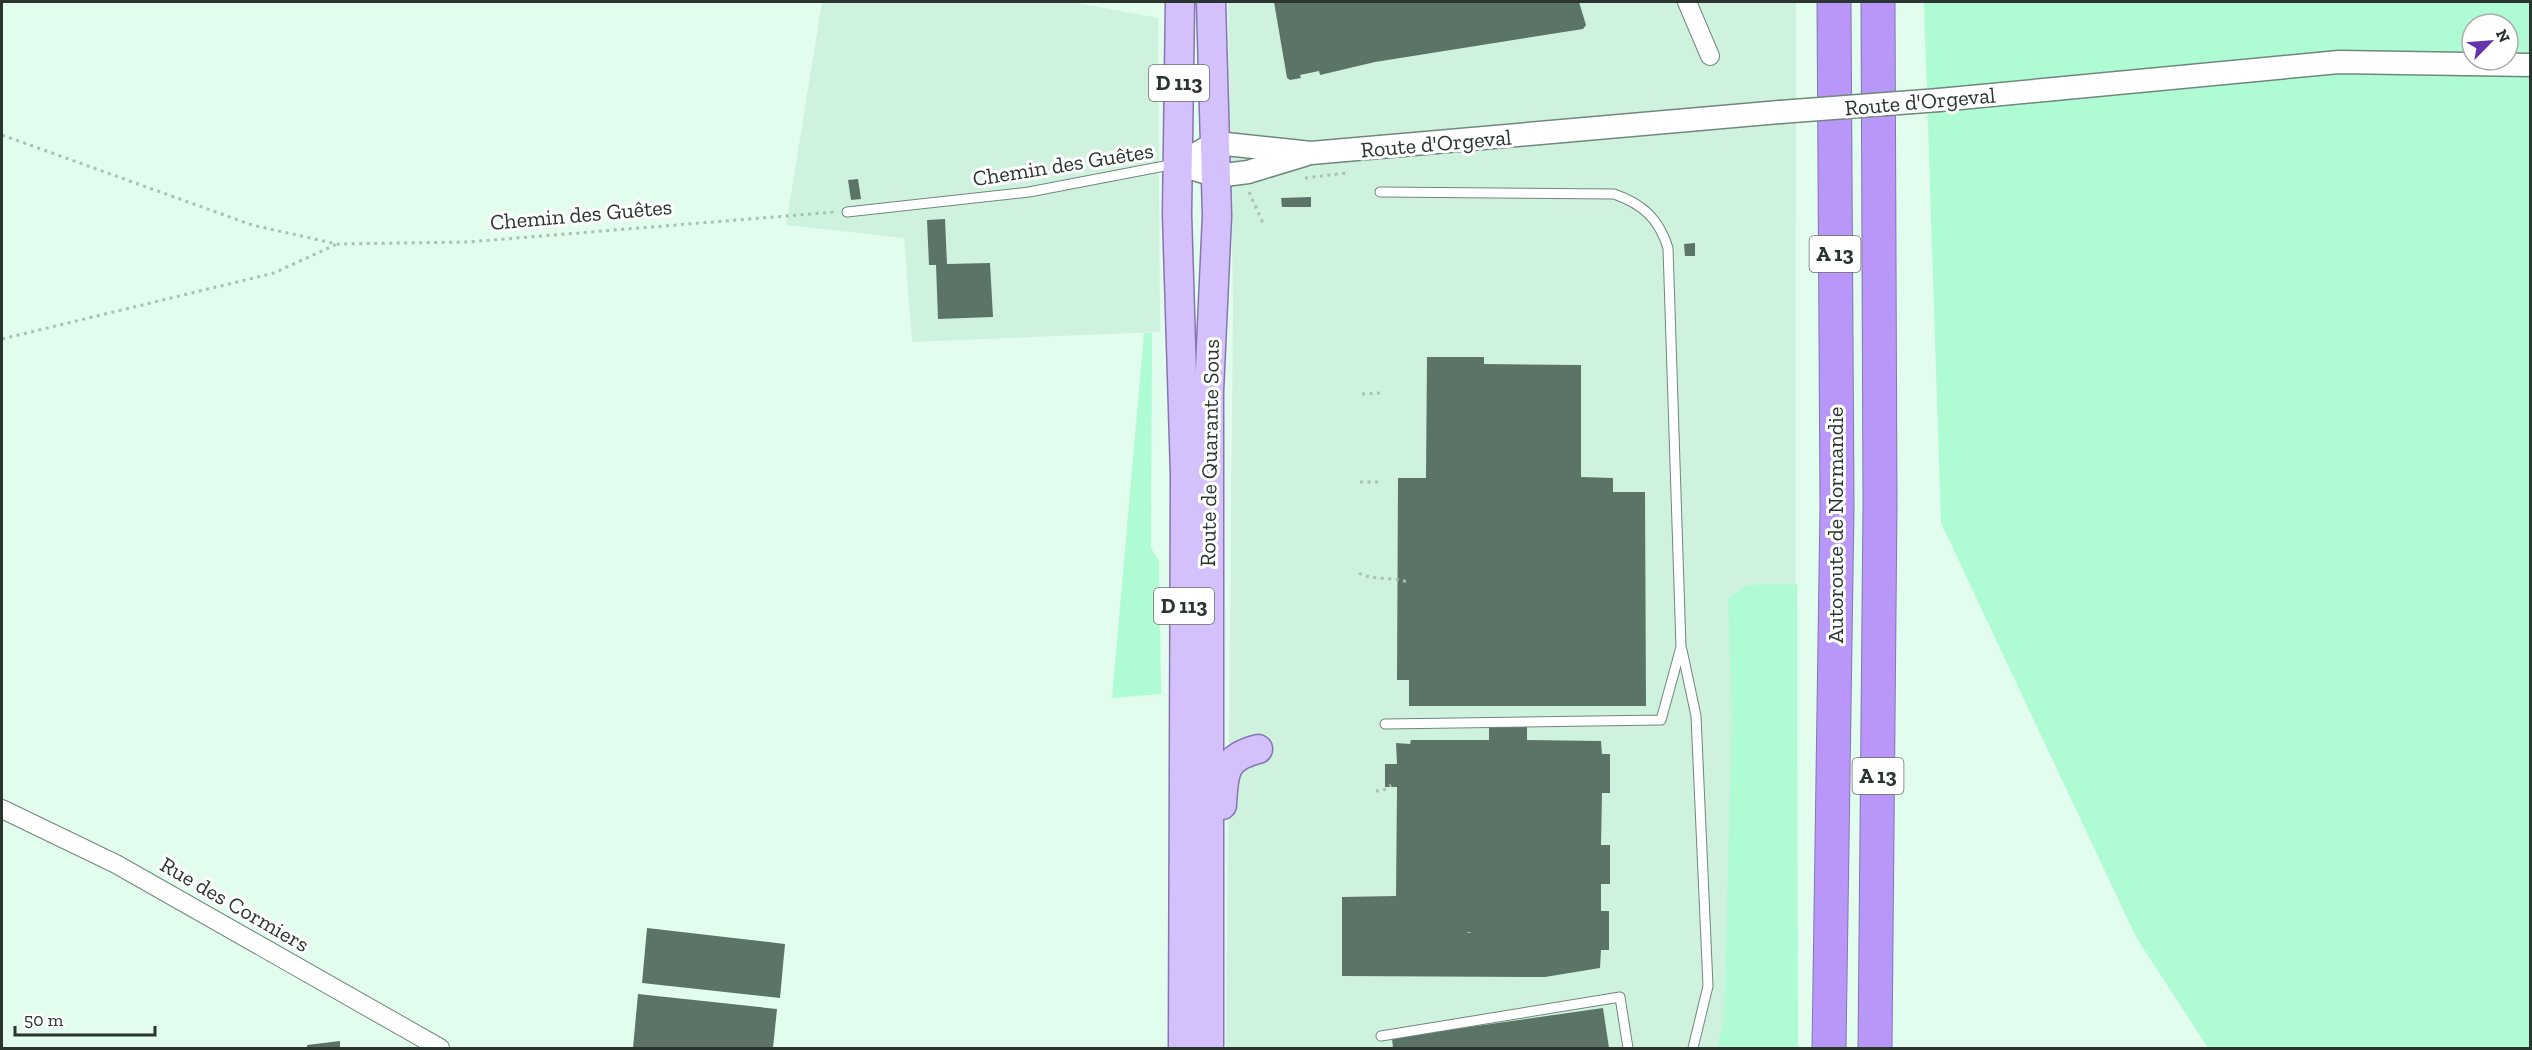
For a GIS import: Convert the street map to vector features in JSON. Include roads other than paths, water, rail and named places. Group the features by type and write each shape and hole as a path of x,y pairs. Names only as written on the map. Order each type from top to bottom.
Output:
{"highway":[{"name":"Autoroute de Normandie","path":"1829,1048 1837,506 1834,2"},
{"name":"Autoroute de Normandie","path":"1875,1048 1880,504 1878,2"}],"main road":[{"name":"Route de Quarante Sous","path":"1180,2 1177,225 1185,474 1183,1048"},
{"name":"Route de Quarante Sous","path":"1209,1048 1208,423 1217,176 1211,2"},
{"path":"1209,816 1222,812 1224,773 1234,759 1241,753 1258,749"}],"street":[{"path":"1687,2 1710,56"},
{"name":"Route d'Orgeval","path":"1216,143 1311,153 1939,100 2339,62 2530,65"},
{"path":"1178,164 1216,143"},
{"name":"Route d'Orgeval","path":"1217,176 1248,172 1311,153"},
{"path":"1178,164 1217,176"},
{"name":"Rue des Cormiers","path":"2,809 116,864 440,1048"}],"lane":[{"name":"Chemin des Guêtes","path":"847,212 1029,192 1178,164"},
{"path":"1380,192 1614,194 1642,207 1655,219 1668,248 1681,647 1696,716 1708,986 1693,1048"},
{"path":"1385,724 1661,720 1681,647"},
{"path":"1381,1036 1620,997 1628,1048"}]}
